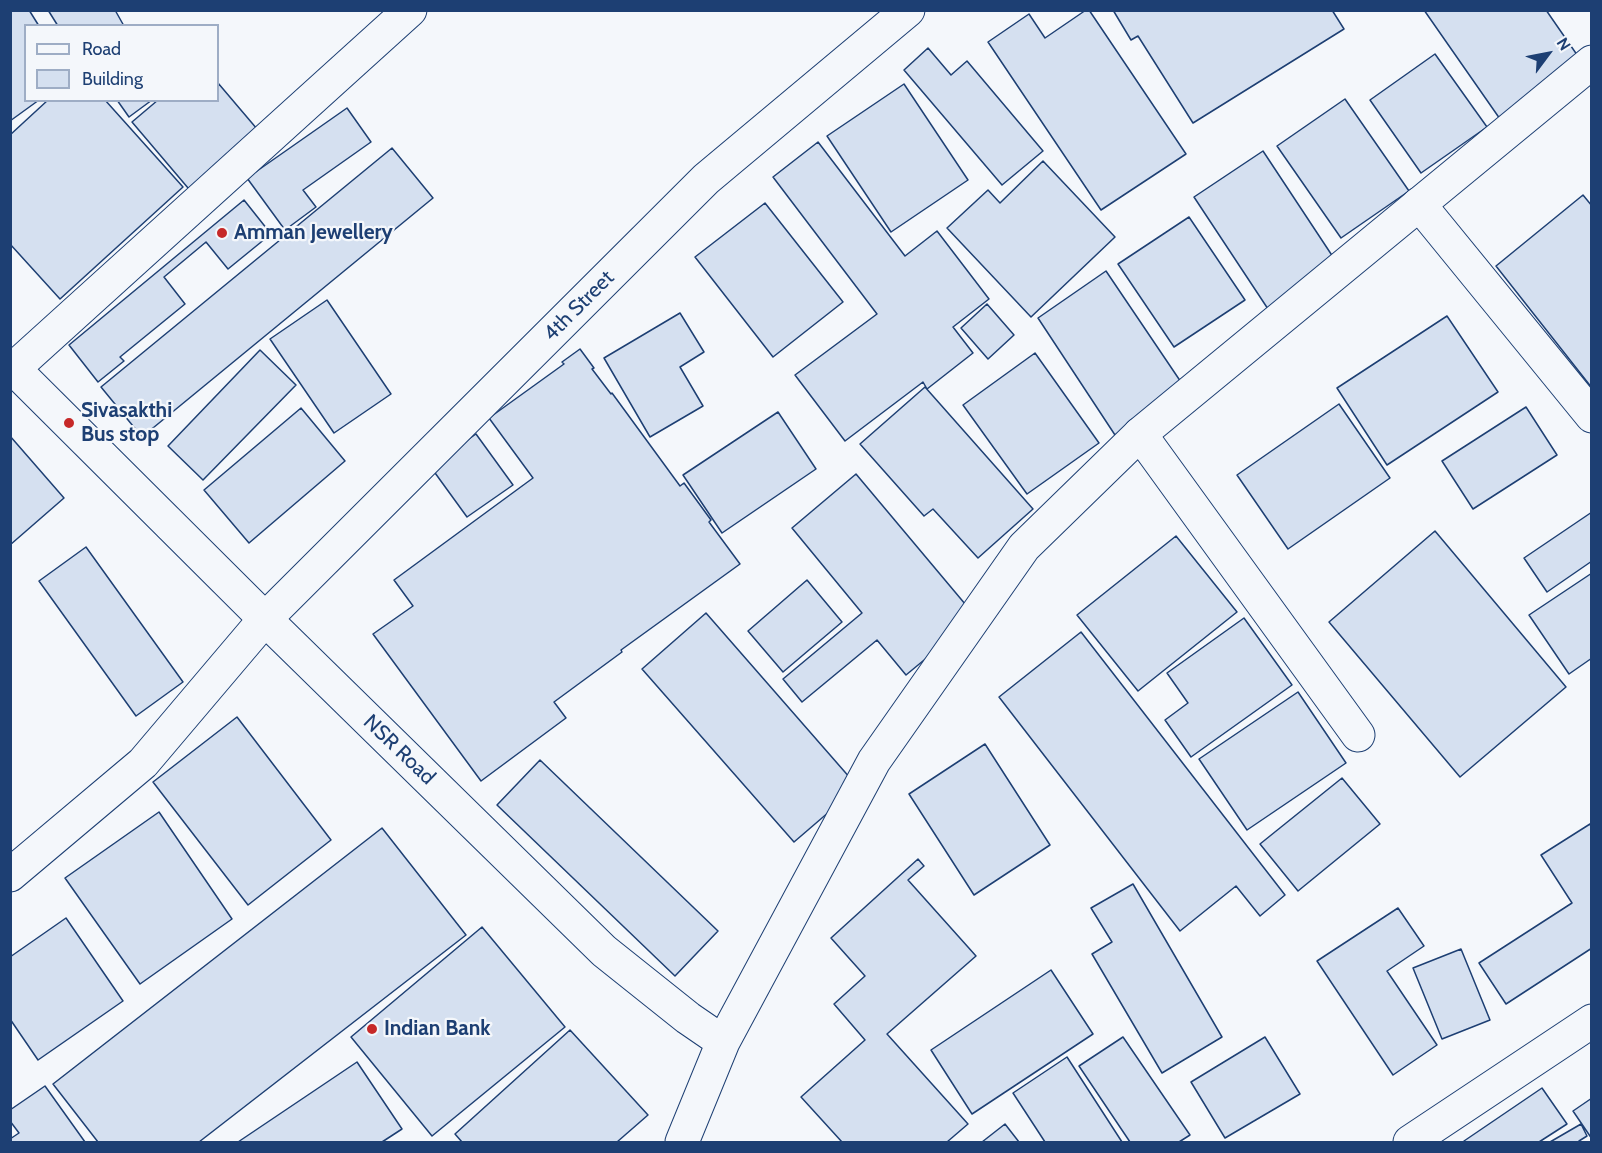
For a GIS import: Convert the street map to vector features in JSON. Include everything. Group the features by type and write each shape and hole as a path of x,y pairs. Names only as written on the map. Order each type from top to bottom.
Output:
{"street":[{"path":"12,369 410,10"},
{"name":"4th Street","path":"10,875 143,763 265,619 706,179 908,10"},
{"path":"682,1143 723,1042 874,761 1024,547 1140,434 1592,62"},
{"path":"1419,204 1592,416"},
{"name":"NSR Road","path":"12,369 604,951 688,1018 723,1042"},
{"path":"1140,434 1358,735"},
{"path":"1410,1143 1592,1020"}],"building":[{"path":"10,10 29,10 38,24 24,24 24,102 36,102 10,121"},
{"path":"48,10 115,10 123,24 57,24"},
{"path":"1089,10 1186,154 1101,210 988,42 1029,14 1045,38"},
{"path":"1113,10 1332,10 1344,29 1193,123 1138,36 1131,40"},
{"path":"1424,10 1546,10 1582,62 1500,119"},
{"path":"928,48 951,75 967,61 1043,151 1002,185 904,70"},
{"path":"1435,54 1487,127 1421,173 1370,100"},
{"path":"219,84 263,136 194,195 132,122 156,102 219,102"},
{"path":"904,84 968,180 891,232 827,136"},
{"path":"1345,99 1409,191 1341,238 1277,146"},
{"path":"46,102 107,102 183,187 60,299 10,244 10,135"},
{"path":"118,102 149,102 129,117"},
{"path":"347,108 371,142 303,190 316,207 285,230 247,178"},
{"path":"818,142 905,256 937,231 989,299 953,327 973,353 927,389 923,382 845,441 795,375 877,314 773,177"},
{"path":"392,148 433,198 142,437 101,387"},
{"path":"1263,151 1337,263 1268,309 1194,197"},
{"path":"1043,161 1115,237 1031,317 947,228 988,190 1000,203"},
{"path":"1583,195 1592,206 1592,388 1496,266"},
{"path":"244,200 271,234 228,269 206,242 164,277 185,304 120,357 124,361 98,382 69,345"},
{"path":"765,203 843,302 773,357 695,257"},
{"path":"1189,217 1245,300 1174,347 1118,264"},
{"path":"1106,271 1185,388 1115,435 1038,318"},
{"path":"327,300 391,394 334,433 270,339"},
{"path":"987,304 1014,335 988,359 961,328"},
{"path":"680,313 704,352 680,367 703,406 650,437 604,358"},
{"path":"1447,316 1498,392 1387,465 1337,388"},
{"path":"580,349 594,368 592,369 680,486 684,483 740,564 621,650 622,652 554,702 566,718 481,781 373,634 413,606 394,580 533,478 489,418 564,364 562,362"},
{"path":"260,350 296,385 203,480 168,446"},
{"path":"1035,353 1099,443 1027,494 963,405"},
{"path":"925,387 1033,509 978,558 933,509 924,516 860,444"},
{"path":"1339,404 1390,478 1288,549 1237,475"},
{"path":"1526,407 1557,455 1473,509 1442,461"},
{"path":"301,408 345,461 249,543 204,490"},
{"path":"778,412 816,469 722,533 683,475"},
{"path":"476,434 513,485 467,517 430,466"},
{"path":"10,436 64,498 10,545"},
{"path":"856,474 976,617 906,675 877,640 802,702 783,679 862,613 792,528"},
{"path":"1592,512 1592,561 1547,592 1524,558"},
{"path":"1435,531 1566,687 1460,777 1329,622"},
{"path":"1176,536 1237,612 1138,691 1077,615"},
{"path":"86,547 183,682 136,716 39,581"},
{"path":"1592,573 1592,658 1569,674 1529,615"},
{"path":"807,580 842,622 783,672 748,631"},
{"path":"706,613 858,787 794,842 642,669"},
{"path":"1244,618 1292,685 1191,757 1165,720 1188,703 1167,673"},
{"path":"1081,632 1285,895 1260,916 1236,886 1180,931 999,697"},
{"path":"1298,692 1346,763 1247,830 1199,759"},
{"path":"237,717 331,840 248,905 153,782"},
{"path":"985,744 1050,845 974,895 909,794"},
{"path":"540,760 718,931 675,976 497,805"},
{"path":"1342,778 1380,824 1298,891 1260,844"},
{"path":"159,812 232,919 140,984 65,878"},
{"path":"1590,824 1592,826 1592,948 1506,1004 1479,963 1572,903 1541,855"},
{"path":"382,828 466,935 199,1142 98,1142 53,1084"},
{"path":"918,859 924,866 908,880 976,956 887,1034 968,1124 947,1142 842,1142 801,1097 865,1040 834,1004 865,976 831,938"},
{"path":"1133,884 1222,1037 1162,1073 1092,954 1112,942 1091,908"},
{"path":"1398,908 1424,946 1387,971 1437,1045 1393,1075 1317,961"},
{"path":"66,918 123,1001 38,1060 10,1019 10,957"},
{"path":"482,927 565,1027 432,1136 351,1037"},
{"path":"1461,949 1490,1020 1442,1039 1413,968"},
{"path":"1051,970 1093,1034 972,1114 931,1050"},
{"path":"570,1030 648,1115 617,1142 462,1142 455,1134"},
{"path":"1123,1037 1190,1135 1179,1142 1130,1142 1079,1066"},
{"path":"1265,1037 1300,1094 1225,1138 1191,1082"},
{"path":"1067,1057 1122,1142 1045,1142 1013,1093"},
{"path":"357,1062 402,1129 382,1142 238,1142"},
{"path":"45,1086 85,1142 10,1142 10,1139 19,1133 10,1121 10,1110"},
{"path":"1542,1088 1567,1124 1539,1142 1464,1141"},
{"path":"1592,1098 1592,1139 1573,1111"},
{"path":"1005,1124 1019,1142 982,1142"},
{"path":"1581,1124 1587,1136 1580,1142 1550,1142"}],"place":[{"name":"Amman Jewellery","path":"222,233"},
{"name":"Sivasakthi Bus stop","path":"69,423"},
{"name":"Indian Bank","path":"372,1029"}]}
